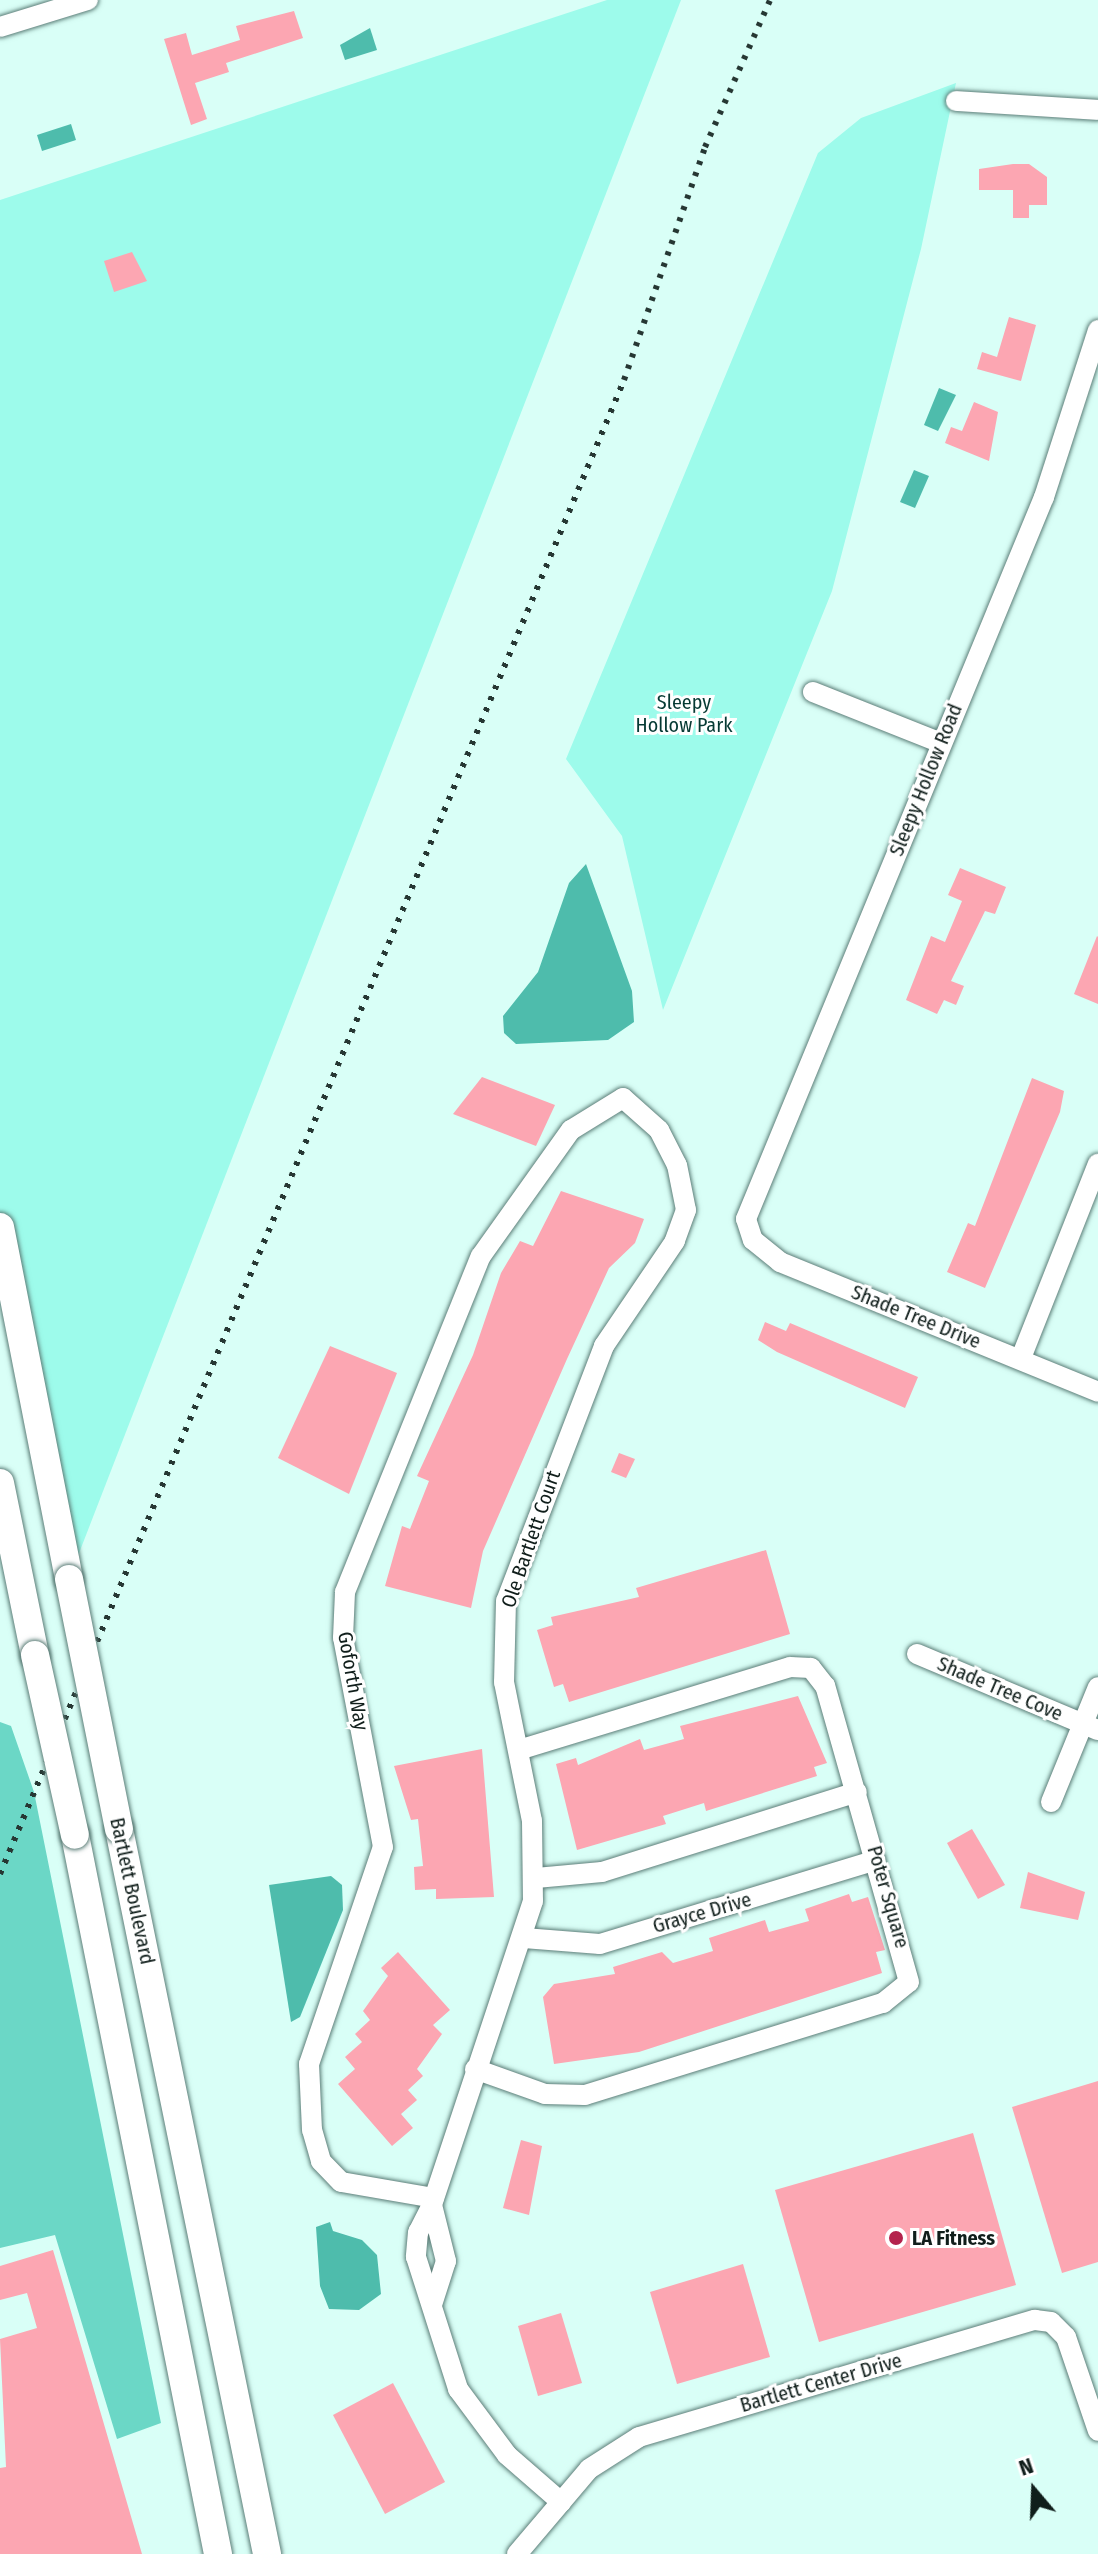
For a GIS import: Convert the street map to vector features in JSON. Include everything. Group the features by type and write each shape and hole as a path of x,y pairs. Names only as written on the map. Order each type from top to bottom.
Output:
{"main road":[{"name":"Bartlett Boulevard","path":"0,1227 267,2554"},
{"path":"0,1483 75,1835 218,2554"}],"street":[{"path":"0,27 88,0"},
{"path":"956,101 1098,110"},
{"name":"Sleepy Hollow Road","path":"747,1227 1070,431 1098,330"},
{"path":"813,692 941,743"},
{"name":"Ole Bartlett Court","path":"561,2502 507,2455 466,2403 416,2257 418,2232 433,2202 475,2069 524,1938 536,1878 502,1658 510,1585 604,1346 675,1241 686,1210 677,1165 659,1130 623,1098"},
{"name":"Goforth Way","path":"433,2202 341,2182 321,2161 312,2130 313,2045 383,1847 343,1638 345,1592 481,1256 571,1130 623,1098"},
{"path":"1021,1358 1098,1164"},
{"name":"Shade Tree Drive","path":"747,1227 780,1262 1098,1392"},
{"name":"Shade Tree Cove","path":"917,1654 1091,1727"},
{"name":"Poter Square","path":"475,2069 572,2097 898,1997 909,1971 825,1686 804,1666 518,1750"},
{"name":"Shade Tree Cove","path":"1051,1802 1091,1727 1098,1687"},
{"path":"536,1878 602,1872 857,1792"},
{"name":"Grayce Drive","path":"524,1938 600,1944 876,1860"},
{"path":"432,2305 446,2261 433,2202"},
{"name":"Bartlett Center Drive","path":"517,2554 601,2459 658,2430 1035,2320 1051,2322 1066,2337 1098,2431"}],"green space":[{"path":"607,0 681,0 69,1579 0,1227 0,200"},
{"name":"Sleepy Hollow Park","path":"956,83 921,249 832,591 663,1010 622,836 566,759 818,153 861,118"}],"shaded area":[{"path":"370,28 377,50 345,60 340,45"},
{"path":"71,124 76,140 42,151 37,135"},
{"path":"939,388 956,395 938,431 924,425"},
{"path":"914,470 929,476 915,508 900,502"},
{"path":"586,864 632,991 634,1022 608,1040 516,1044 504,1033 503,1016 538,972 569,883"},
{"path":"0,1722 11,1726 34,1792 161,2423 117,2439 55,2235 0,2248"},
{"path":"331,1876 342,1885 343,1910 300,2017 291,2022 269,1885"},
{"path":"330,2222 333,2231 362,2240 377,2255 381,2294 359,2310 329,2309 320,2286 316,2227"}],"building":[{"path":"294,11 303,38 226,63 229,72 195,83 207,119 191,125 164,39 186,33 192,55 240,40 236,26"},
{"path":"1029,164 1047,177 1047,205 1029,205 1029,218 1013,218 1013,190 979,190 979,169"},
{"path":"132,252 147,281 114,292 104,261"},
{"path":"1009,317 1036,325 1021,381 977,369 982,352 997,357"},
{"path":"974,402 998,412 989,461 945,443 951,427 962,431"},
{"path":"960,868 1006,887 995,914 985,911 951,981 964,986 956,1005 944,1000 937,1014 906,1000 931,936 945,942 962,901 948,895"},
{"path":"1098,937 1098,1004 1074,994"},
{"path":"482,1077 555,1105 536,1146 453,1114"},
{"path":"1032,1078 1064,1091 1060,1112 985,1288 947,1272 968,1223 975,1226"},
{"path":"561,1191 644,1219 635,1243 609,1268 567,1359 483,1551 471,1608 385,1586 402,1526 410,1529 429,1481 417,1476 473,1355 501,1273 520,1241 533,1246"},
{"path":"765,1322 786,1331 790,1323 918,1377 905,1408 777,1352 758,1340"},
{"path":"330,1346 397,1373 349,1494 278,1458"},
{"path":"619,1453 635,1459 626,1478 611,1472"},
{"path":"766,1550 790,1634 569,1702 563,1684 554,1687 537,1630 553,1625 551,1617 639,1597 636,1588"},
{"path":"798,1696 827,1763 814,1767 817,1776 706,1811 704,1803 663,1816 666,1824 577,1850 556,1764 576,1758 578,1765 640,1739 644,1750 684,1739 680,1726"},
{"path":"482,1749 494,1897 436,1899 436,1889 415,1890 414,1867 423,1866 418,1819 411,1820 394,1766"},
{"path":"972,1829 1005,1885 978,1899 947,1843"},
{"path":"1028,1872 1085,1892 1078,1920 1020,1908"},
{"path":"849,1894 852,1902 868,1897 885,1950 876,1952 882,1973 639,2052 554,2064 543,1997 554,1984 615,1974 613,1967 662,1952 673,1963 713,1951 709,1938 765,1920 769,1932 809,1921 805,1909"},
{"path":"398,1952 450,2010 433,2025 442,2034 417,2069 423,2076 408,2090 417,2100 401,2114 413,2128 392,2146 338,2084 355,2069 345,2057 362,2042 355,2034 370,2020 363,2011 388,1976 381,1968"},
{"path":"1098,2081 1098,2262 1062,2273 1012,2107"},
{"name":"LA Fitness","path":"973,2133 1016,2285 819,2342 775,2190"},
{"path":"521,2140 542,2146 529,2215 503,2208"},
{"path":"53,2250 142,2554 0,2554 0,2468 6,2467 0,2339 37,2328 27,2293 0,2300 0,2266"},
{"path":"743,2264 770,2357 677,2384 650,2292"},
{"path":"561,2313 582,2383 538,2396 518,2326"},
{"path":"393,2383 445,2482 385,2514 333,2415"}],"railway":[{"path":"0,1874 624,380 705,147 770,0"}],"place":[{"name":"LA Fitness","path":"896,2238"}]}
